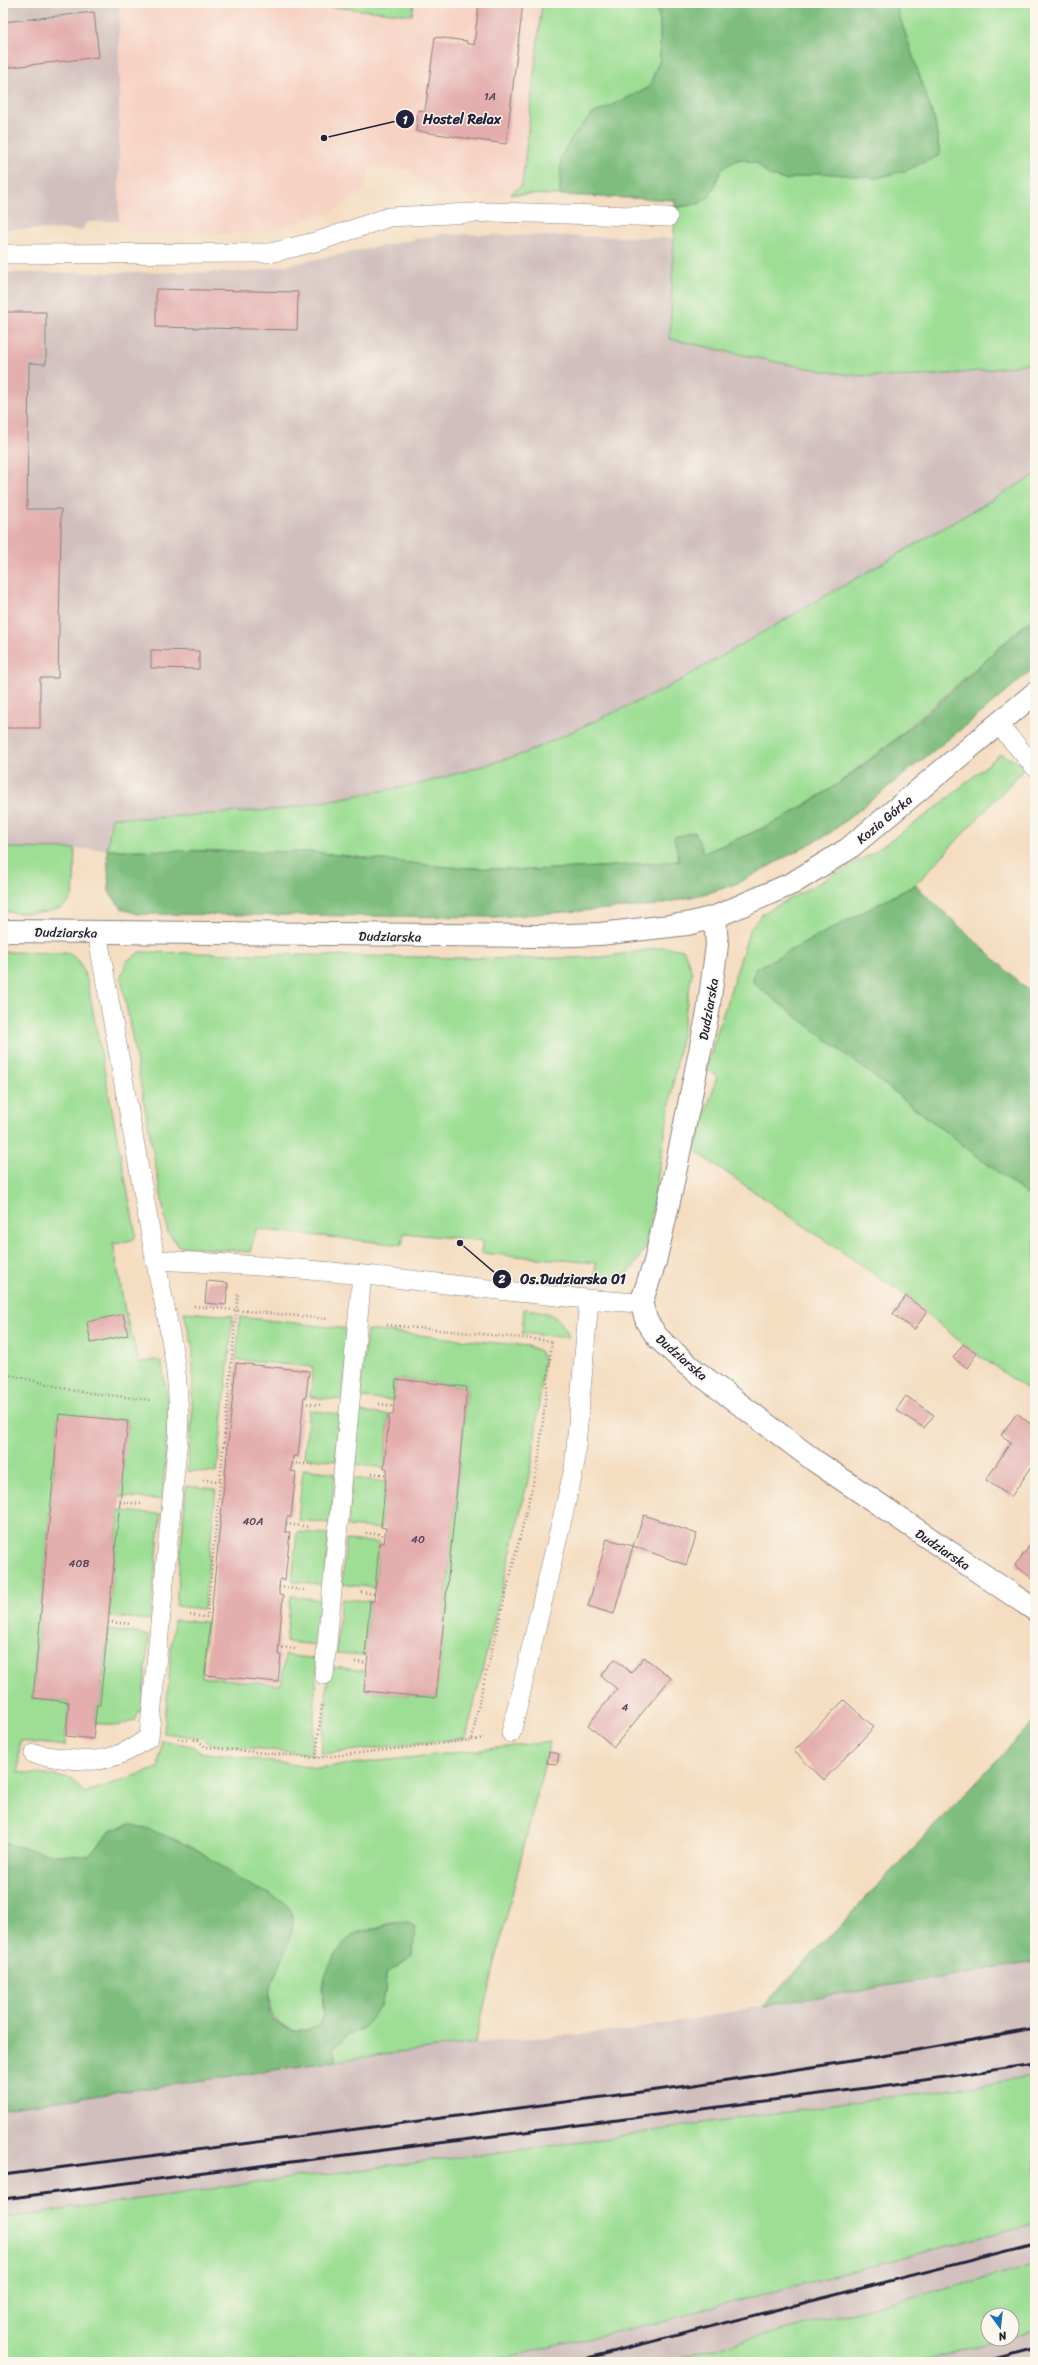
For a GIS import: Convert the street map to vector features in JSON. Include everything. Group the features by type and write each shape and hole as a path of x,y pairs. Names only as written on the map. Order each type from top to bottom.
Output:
{"street":[{"name":"Kozia Górka","path":"715,917 793,883 848,849 1035,693"},
{"name":"Dudziarska","path":"3,931 540,936 600,934 653,929 687,924 715,917 717,945 708,1012 655,1262 641,1303 643,1313 651,1330 688,1366 815,1461 1035,1610"}],"lane":[{"path":"3,254 100,255 270,253 318,241 389,217 492,212 668,217"},
{"path":"998,724 1035,767"},
{"path":"34,1754 81,1761 102,1760 130,1751 149,1737 160,1612 174,1492 180,1403 175,1356 155,1260 97,932"},
{"path":"155,1260 241,1264 362,1274 589,1300 641,1303"},
{"path":"324,1676 362,1274"},
{"path":"511,1733 574,1469 589,1300"}],"path":[{"path":"160,1612 207,1617 241,1264"},
{"path":"149,1737 198,1740 204,1747 316,1758 472,1740 480,1698 538,1464 552,1341"},
{"path":"3,1373 75,1391 180,1403"},
{"path":"316,1758 324,1676"}],"shaded area":[{"path":"3,3 119,3 119,221 86,222 82,230 3,229"},
{"path":"119,3 542,3 522,186 511,194 442,196 408,170 371,167 365,189 348,203 330,213 270,231 232,234 129,232 119,221"},
{"path":"542,3 1035,3 1035,616 312,852 3,848 3,273 251,272 442,234 675,238 675,200 511,194 522,185"},
{"path":"1035,1962 1035,2362 3,2362 3,2109 336,2061 475,2043 633,2030 763,2006"}],"green space":[{"path":"294,3 414,3 412,15"},
{"path":"542,3 656,3 660,21 660,60 648,88 591,115 570,140 561,157 560,195 511,194 522,185"},
{"path":"656,3 895,3 935,122 940,155 908,170 877,178 819,173 785,180 768,175 757,163 739,159 722,168 710,196 698,204 675,208 675,200 560,195 561,157 570,140 591,115 648,88 660,60 660,21"},
{"path":"895,3 1035,3 1035,362 990,370 940,375 890,377 867,376 801,367 670,339 675,208 698,204 710,196 722,168 739,159 757,163 768,175 785,180 819,173 848,174 940,155 935,122"},
{"path":"1035,475 1035,616 892,742 836,785 779,821 704,853 695,832 679,861 600,867 529,870 446,867 312,852 107,850 112,817 151,818 283,809 424,783 523,754 665,689"},
{"path":"1035,616 1035,667 980,714 830,833 738,883 712,892 652,906 495,917 138,914 122,909 109,892 107,850 312,852 446,867 529,870 600,867 679,861 674,837 695,832 704,853 770,825 847,778 912,726"},
{"path":"1000,754 1020,763 1022,771 915,885 755,969 753,982 1035,1201 1035,1395 963,1344 906,1296 695,1151 717,1076 706,1068 750,929 762,914 870,855 936,808"},
{"path":"3,848 75,849 73,892 67,903 60,908 41,913 3,912"},
{"path":"915,885 1035,997 1035,1201 753,983 755,969"},
{"path":"664,947 684,950 692,973 646,1246 633,1268 617,1280 594,1279 596,1263 482,1253 483,1241 404,1233 402,1245 256,1229 250,1252 179,1246 168,1233 121,977 126,962 140,952 522,959 604,957"},
{"path":"3,952 69,953 79,961 87,980 136,1235 134,1239 116,1244 113,1242 125,1311 139,1363 155,1360 162,1363 169,1413 162,1500 120,1496 128,1421 59,1415 33,1698 69,1702 65,1746 20,1741 18,1772 72,1778 84,1793 158,1768 162,1740 192,1746 200,1752 317,1768 550,1742 475,2043 336,2061 333,2048 349,2035 363,2028 385,1992 386,1974 413,1956 398,1921 357,1933 335,1954 322,1985 323,2015 318,2026 310,2030 295,2030 280,2025 271,2013 269,1991 274,1976 283,1901 250,1886 193,1848 110,1831 89,1856 55,1855 3,1843"},
{"path":"524,1309 546,1313 557,1319 566,1330 569,1338 522,1333"},
{"path":"184,1312 233,1316 217,1473 187,1471 192,1419 193,1349"},
{"path":"240,1317 349,1329 342,1400 310,1397 313,1367 236,1360"},
{"path":"367,1330 528,1346 540,1351 544,1360 532,1463 466,1738 321,1754 328,1675 334,1667 366,1671 365,1691 436,1698 467,1387 396,1379 394,1400 360,1398"},
{"path":"309,1410 340,1414 336,1461 304,1457"},
{"path":"359,1412 389,1415 384,1468 354,1464"},
{"path":"303,1469 335,1473 330,1523 298,1520"},
{"path":"352,1478 386,1482 381,1529 348,1526"},
{"path":"186,1486 216,1489 204,1609 176,1606"},
{"path":"119,1511 161,1514 150,1620 109,1616"},
{"path":"297,1532 329,1534 324,1585 292,1581"},
{"path":"346,1540 379,1543 375,1588 342,1584"},
{"path":"291,1596 323,1600 318,1645 286,1642"},
{"path":"341,1599 370,1601 365,1655 336,1653"},
{"path":"174,1620 207,1622 202,1677 281,1685 285,1655 317,1659 312,1754 209,1744 201,1738 164,1733"},
{"path":"108,1630 143,1634 149,1637 142,1707 135,1720 119,1726 95,1723 97,1705 100,1705"},
{"path":"1035,1720 1035,1962 763,2006"},
{"path":"130,1824 162,1834 193,1848 248,1884 279,1899 289,1908 292,1915 292,1928 288,1944 269,1996 269,2011 277,2023 294,2030 310,2030 316,2028 321,2022 324,2011 322,1990 325,1978 335,1955 345,1942 357,1933 400,1922 407,1922 415,1926 413,1956 386,1974 385,1992 380,2007 363,2028 349,2035 333,2048 336,2061 3,2109 3,1843 55,1855 89,1856 110,1831"},
{"path":"1035,2077 1035,2223 658,2322 486,2362 3,2362 3,2218 270,2181 598,2140 703,2123"},
{"path":"1035,2265 1035,2331 1020,2335 1020,2307 980,2307 980,2345 919,2362 661,2362"}],"building":[{"path":"479,3 523,3 506,144 416,131 418,110 425,111 435,37 467,41 466,43 474,45"},
{"path":"94,12 99,57 3,68 3,22"},
{"path":"156,289 298,292 297,330 156,327"},
{"path":"3,312 46,312 46,364 29,363 27,509 61,509 61,531 58,678 40,678 40,728 3,728"},
{"path":"151,650 199,651 199,669 151,668"},
{"path":"207,1281 228,1283 226,1305 205,1303"},
{"path":"906,1296 927,1312 914,1330 893,1314"},
{"path":"123,1314 128,1335 91,1343 87,1322"},
{"path":"963,1344 977,1353 967,1368 953,1358"},
{"path":"236,1363 309,1371 306,1398 304,1397 298,1456 293,1456 291,1471 296,1472 291,1517 287,1517 285,1532 290,1532 285,1580 280,1579 279,1587 279,1595 283,1596 278,1655 281,1655 278,1682 205,1675"},
{"path":"396,1379 467,1387 436,1698 364,1691 368,1655 365,1655 370,1601 374,1601 379,1543 384,1543 386,1528 381,1527 387,1468 384,1468 389,1415 393,1415"},
{"path":"906,1396 934,1415 924,1428 896,1410"},
{"path":"1017,1413 1033,1426 1035,1423 1035,1462 1011,1497 986,1480 1011,1442 1001,1435"},
{"path":"59,1414 128,1421 100,1705 97,1705 93,1739 66,1736 69,1702 33,1698"},
{"path":"644,1515 697,1534 686,1565 633,1546"},
{"path":"607,1539 633,1546 614,1614 588,1606"},
{"path":"1035,1539 1035,1581 1015,1565"},
{"path":"644,1657 671,1678 614,1747 588,1725 617,1689 601,1676 615,1659 631,1673"},
{"path":"844,1700 874,1727 824,1780 794,1751"},
{"path":"549,1752 559,1754 557,1764 547,1763"}],"railway":[{"path":"3,2175 695,2085 877,2057 1035,2029"},
{"path":"3,2199 882,2086 1035,2064"},
{"path":"572,2362 1035,2244"},
{"path":"983,2362 1035,2348"}],"place":[{"name":"Hostel Relax","path":"324,138"},
{"name":"Os.Dudziarska 01","path":"460,1243"}]}
